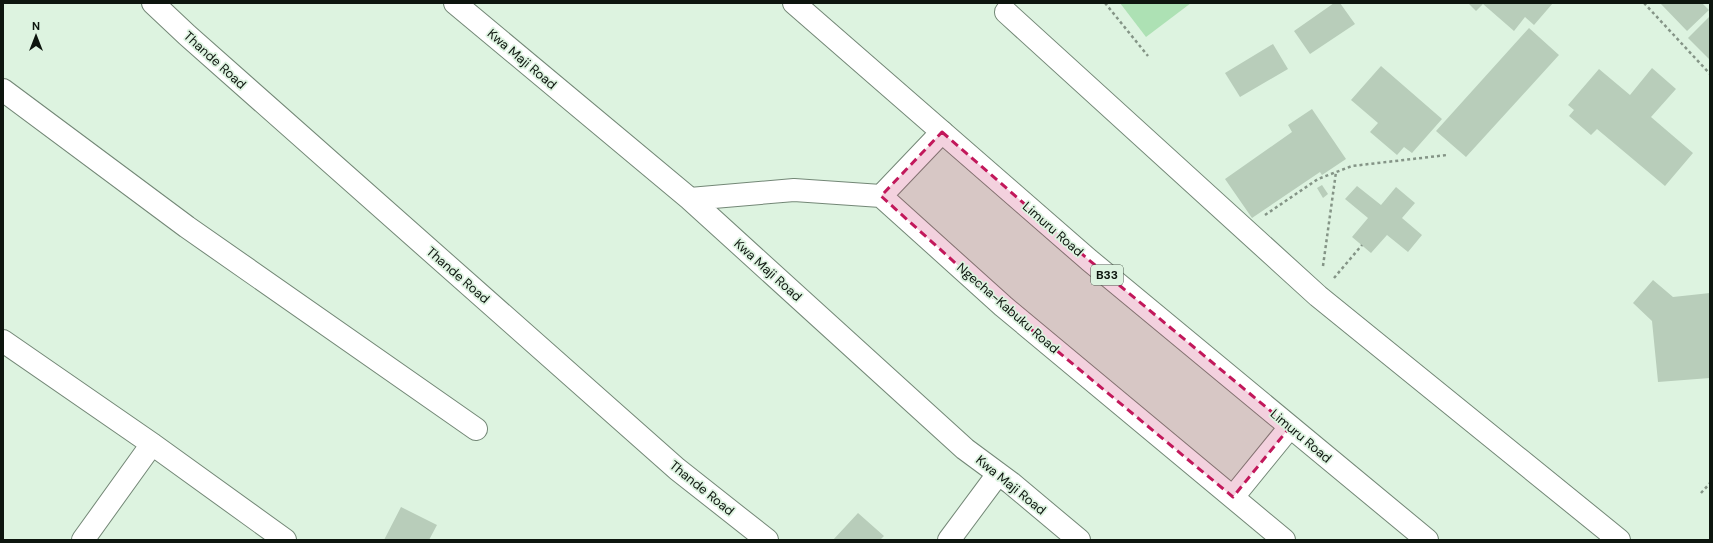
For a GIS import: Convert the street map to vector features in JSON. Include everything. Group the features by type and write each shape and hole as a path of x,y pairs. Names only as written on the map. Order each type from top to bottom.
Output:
{"main road":[{"name":"Thande Road","path":"153,3 199,46 671,464 767,540"},
{"name":"Kwa Maji Road","path":"455,3 690,198 965,449 1079,540"},
{"name":"Limuru Road","path":"794,3 1089,260 1427,540"},
{"path":"1006,12 1318,296 1619,540"},
{"path":"3,90 186,228 476,430"},
{"path":"690,198 794,190 881,196 942,132"},
{"name":"Ngecha-Kabuku Road","path":"881,196 1002,306 1284,540"},
{"path":"3,341 152,444 285,540"},
{"path":"1233,497 1290,427"},
{"path":"84,540 152,444"},
{"path":"950,540 998,474"}],"path":[{"path":"1105,3 1148,56"},
{"path":"1644,3 1710,74"},
{"path":"1245,229 1318,179 1352,166 1447,155"},
{"path":"1318,296 1336,172"},
{"path":"1318,296 1362,245"},
{"path":"1701,493 1710,483"}],"highlighted area":[{"path":"942,132 1089,260 1290,427 1233,497 1003,306 881,196"}],"green space":[{"path":"1120,3 1191,3 1146,37"}],"building":[{"path":"1334,3 1340,3 1355,24 1310,54 1294,31"},
{"path":"1468,3 1553,3 1534,25 1525,17 1514,31 1483,4 1476,11"},
{"path":"1660,3 1702,3 1709,10 1687,31"},
{"path":"1710,16 1710,60 1688,38"},
{"path":"1529,28 1559,55 1466,157 1436,131"},
{"path":"1273,44 1288,69 1240,97 1225,73"},
{"path":"1381,66 1442,119 1412,153 1404,147 1397,155 1370,132 1378,123 1351,100"},
{"path":"1652,68 1676,89 1651,117 1693,153 1665,186 1597,129 1591,135 1569,116 1574,110 1568,105 1599,69 1630,95"},
{"path":"1312,109 1346,159 1322,175 1320,172 1252,218 1225,179 1292,132 1288,125"},
{"path":"1322,185 1328,194 1323,198 1317,188"},
{"path":"1357,186 1381,205 1396,187 1415,203 1402,218 1422,235 1408,252 1387,235 1371,253 1352,237 1368,218 1345,199"},
{"path":"1653,280 1673,297 1710,293 1710,378 1658,382 1652,321 1633,303"},
{"path":"401,507 437,525 429,540 384,540"},
{"path":"858,513 884,536 880,540 833,540"}]}
